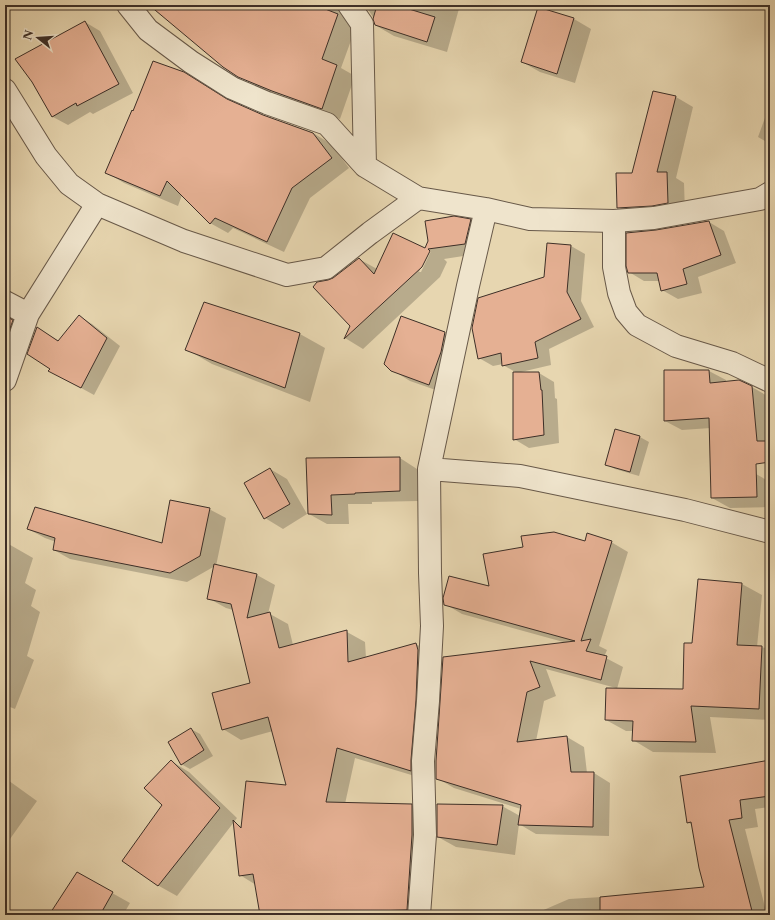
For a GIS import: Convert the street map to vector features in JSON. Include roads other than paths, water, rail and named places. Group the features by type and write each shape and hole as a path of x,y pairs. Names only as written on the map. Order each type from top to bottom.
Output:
{"street":[{"path":"128,5 148,30 192,62 232,88 267,103 328,124 365,166 418,198 486,209 530,219 614,221 654,218 760,199 770,193"},
{"path":"349,5 365,15 365,166"},
{"path":"5,90 46,156 69,184 97,204 184,241 287,275 326,268 418,198"},
{"path":"5,380 28,314 97,204"},
{"path":"419,915 425,835 423,761 432,626 429,469 486,209"},
{"path":"614,221 614,267 619,293 626,312 637,324 676,346 732,363 770,381"},
{"path":"5,302 28,314"},
{"path":"429,469 520,476 685,510 770,532"}]}
